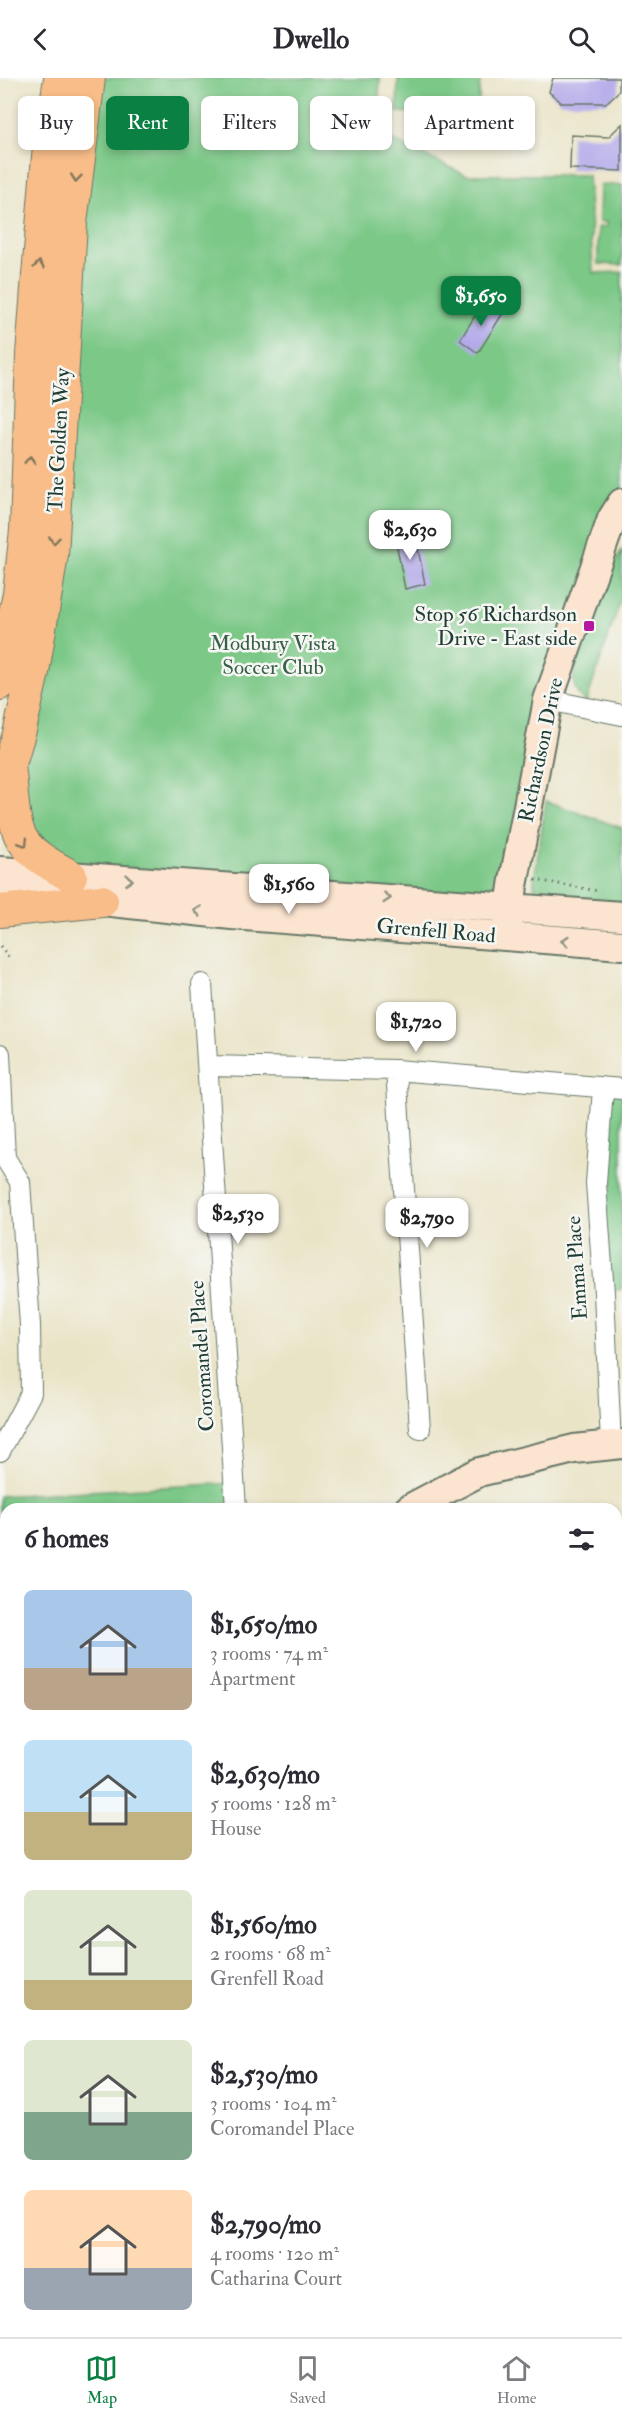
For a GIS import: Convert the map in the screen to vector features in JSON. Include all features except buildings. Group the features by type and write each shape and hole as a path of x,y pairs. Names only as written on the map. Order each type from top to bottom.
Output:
{"main road":[{"name":"The Golden Way","path":"0,684 19,594 25,541 38,275 48,156 60,78"},
{"name":"The Golden Way","path":"0,797 33,672 52,555 71,223 89,78"},
{"name":"Richardson Drive","path":"507,937 515,877 548,700 612,519 622,503"},
{"path":"10,766 14,811 23,843 37,856 71,876"},
{"name":"Grenfell Road","path":"0,871 622,916"},
{"name":"Grenfell Road","path":"0,890 232,915 622,945"},
{"path":"0,911 102,901"},
{"path":"420,1503 479,1472 574,1449 616,1444"}],"street":[{"path":"548,700 622,715"},
{"name":"Coromandel Place","path":"202,984 236,1503"},
{"path":"0,1054 5,1158 20,1182 30,1325 31,1393 0,1448"},
{"path":"208,1066 396,1070 612,1089"},
{"path":"396,1070 420,1430"},
{"name":"Emma Place","path":"612,1089 596,1183 613,1291 616,1444"}],"path":[{"path":"515,877 602,891"},
{"path":"0,946 10,959"}],"green space":[{"name":"Modbury Vista Soccer Club","path":"89,78 380,78 379,96 310,96 310,150 392,150 392,140 404,146 404,150 413,150 466,175 588,175 593,273 622,272 622,503 590,579 510,907 71,876 17,825 82,150 94,150 94,96 87,96"},
{"path":"398,78 480,78 479,96 404,96 404,112 397,112"},
{"path":"600,185 622,185 622,265 598,264 598,227 606,227 606,222 599,222"},
{"path":"622,549 622,596 586,703 575,689 575,671 592,617"},
{"path":"546,801 622,828 622,911 543,901 535,892 534,881"},
{"path":"603,1088 622,1089 622,1289 604,1293"},
{"path":"234,1483 236,1503 0,1503 0,1496"}],"place":[{"name":"Stop 56 Richardson Drive - East side","path":"589,626"}]}
